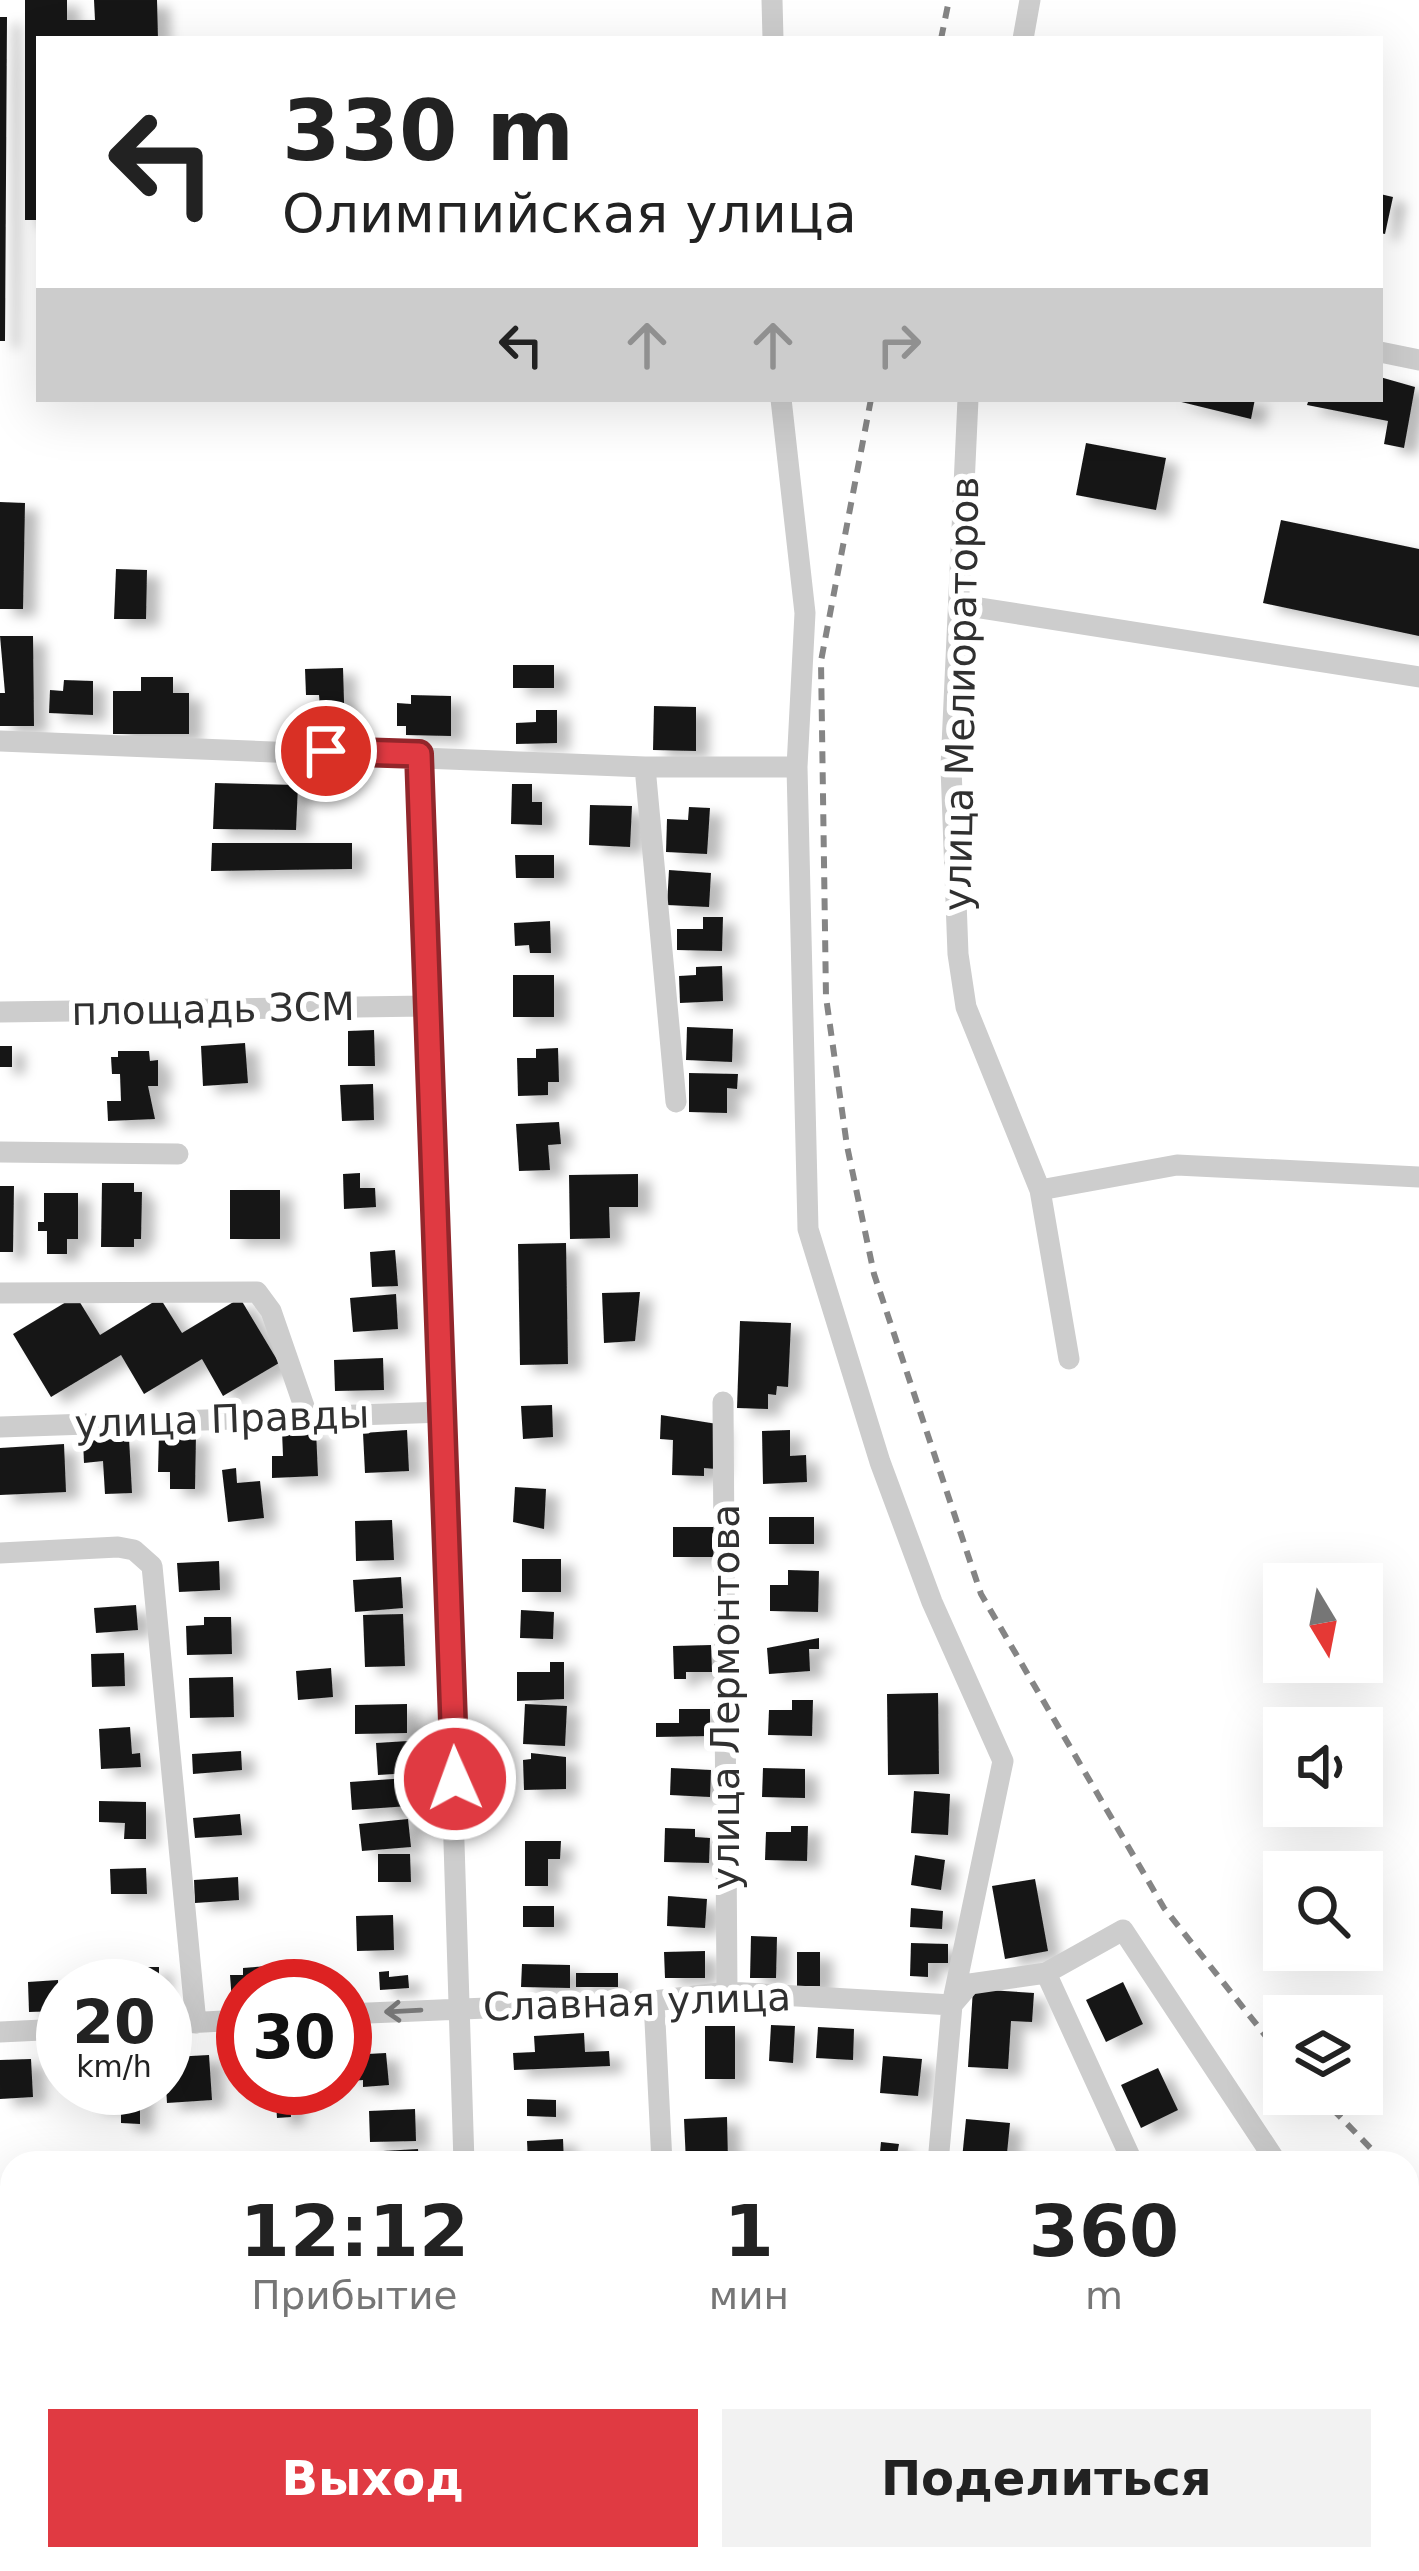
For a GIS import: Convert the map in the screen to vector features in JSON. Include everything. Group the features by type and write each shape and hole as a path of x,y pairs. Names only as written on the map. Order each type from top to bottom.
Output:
{"street":[{"path":"772,0 773,36"},
{"path":"1024,36 1030,0"},
{"path":"1383,353 1419,360"},
{"path":"781,402 805,613 797,767 808,1229 880,1462 932,1602 1003,1762 952,2005 939,2151"},
{"name":"улица Мелиораторов","path":"968,402 951,767 958,954 966,1007 1040,1190 1069,1359"},
{"path":"961,605 1419,677"},
{"path":"0,741 419,754 645,767 797,767"},
{"path":"419,754 444,1412 464,2151"},
{"path":"645,767 676,1102"},
{"name":"площадь ЗСМ","path":"0,1012 426,1006"},
{"path":"0,1152 178,1154"},
{"path":"1040,1190 1178,1165 1419,1177"},
{"path":"0,1293 257,1292 271,1311 307,1415"},
{"name":"улица Лермонтова","path":"723,1402 727,1992"},
{"name":"улица Правды","path":"0,1427 444,1412"},
{"path":"0,1553 134,1550 152,1566 196,2023"},
{"path":"952,2005 970,1984 1046,1973 1123,1930 1269,2151"},
{"path":"1046,1973 1128,2151"},
{"name":"Славная улица","path":"372,2013 654,2001 727,1992 952,2005"},
{"path":"654,2001 661,2151"},
{"path":"192,2023 216,2022"},
{"path":"0,2032 36,2030"}],"building":[{"path":"25,0 67,0 67,20 95,20 94,0 157,0 158,36 36,36 36,220 25,220"},
{"path":"0,17 7,17 5,341 0,341"},
{"path":"1383,195 1393,197 1383,234"},
{"path":"1383,378 1415,387 1404,448 1384,444 1388,421 1307,405 1383,402"},
{"path":"1181,402 1254,402 1251,419"},
{"path":"1086,443 1166,458 1156,510 1076,495"},
{"path":"0,502 25,503 23,609 0,609"},
{"path":"1281,520 1419,549 1419,636 1263,603"},
{"path":"116,569 147,570 146,619 114,619"},
{"path":"0,636 33,636 34,726 0,726 0,693 5,693"},
{"path":"513,665 554,665 554,688 513,688"},
{"path":"343,668 345,734 301,735 300,708 320,707 319,695 306,695 305,669"},
{"path":"141,677 173,677 173,693 189,693 189,734 113,734 113,691 141,691"},
{"path":"64,680 93,681 93,715 49,713 50,690 63,691"},
{"path":"411,695 451,696 451,736 406,735 406,726 397,726 397,703 411,704"},
{"path":"654,706 696,707 696,751 653,750"},
{"path":"536,710 557,710 557,743 516,744 516,723 536,722"},
{"path":"215,783 298,785 296,830 213,829"},
{"path":"512,784 532,784 532,802 542,802 542,825 511,824"},
{"path":"590,805 632,806 630,847 589,845"},
{"path":"689,807 710,808 707,854 666,852 667,819 688,820"},
{"path":"212,843 352,843 352,869 211,871"},
{"path":"515,855 554,855 554,878 516,878"},
{"path":"669,870 711,873 709,907 667,905"},
{"path":"703,917 723,917 722,951 677,950 677,929 703,929"},
{"path":"550,921 551,953 530,953 529,945 515,946 514,923"},
{"path":"722,966 723,1001 680,1003 679,976 696,975 696,967"},
{"path":"513,975 554,975 554,1017 513,1017"},
{"path":"687,1027 733,1029 732,1062 686,1060"},
{"path":"374,1030 375,1066 348,1066 348,1031"},
{"path":"245,1043 248,1083 203,1086 201,1046"},
{"path":"0,1046 12,1046 12,1067 0,1067"},
{"path":"558,1048 559,1082 548,1082 548,1095 518,1096 517,1058 536,1058 536,1049"},
{"path":"118,1051 149,1051 150,1061 158,1060 158,1086 148,1086 155,1119 108,1121 107,1101 121,1101 120,1074 112,1074 111,1057 118,1057"},
{"path":"689,1073 738,1074 737,1089 727,1088 727,1113 689,1112"},
{"path":"373,1084 374,1120 342,1121 340,1085"},
{"path":"559,1122 561,1144 548,1145 550,1170 519,1171 516,1124"},
{"path":"360,1173 360,1188 375,1188 376,1207 344,1209 343,1174"},
{"path":"638,1174 638,1207 609,1207 610,1238 570,1239 569,1175"},
{"path":"102,1183 134,1183 134,1192 142,1192 141,1239 134,1239 134,1247 101,1247"},
{"path":"0,1186 14,1186 13,1252 0,1252"},
{"path":"230,1190 280,1190 280,1239 230,1239"},
{"path":"44,1193 78,1193 78,1239 67,1239 67,1254 47,1254 47,1231 38,1231 38,1222 44,1222"},
{"path":"566,1243 568,1364 520,1365 518,1244"},
{"path":"395,1250 398,1286 372,1287 370,1252"},
{"path":"640,1292 635,1341 604,1343 602,1293"},
{"path":"396,1294 398,1329 353,1332 350,1298"},
{"path":"76,1296 100,1335 160,1298 182,1333 240,1298 279,1363 223,1396 202,1359 144,1394 121,1355 51,1397 13,1334"},
{"path":"740,1321 791,1323 788,1387 777,1386 776,1395 768,1394 768,1409 737,1408"},
{"path":"383,1358 384,1390 335,1391 334,1360"},
{"path":"552,1405 553,1437 523,1439 521,1406"},
{"path":"661,1415 717,1424 716,1469 704,1468 704,1476 672,1475 673,1440 660,1439"},
{"path":"316,1430 318,1476 272,1478 272,1456 283,1456 282,1431"},
{"path":"407,1430 409,1471 365,1473 363,1433"},
{"path":"790,1430 790,1456 806,1455 807,1482 763,1484 762,1431"},
{"path":"159,1433 196,1434 195,1489 170,1489 170,1472 158,1472"},
{"path":"129,1438 132,1493 105,1494 103,1461 84,1463 83,1441"},
{"path":"64,1444 66,1492 0,1495 0,1448"},
{"path":"236,1468 237,1483 260,1481 264,1518 228,1522 222,1470"},
{"path":"515,1487 546,1489 544,1529 513,1522"},
{"path":"769,1517 814,1517 814,1544 769,1544"},
{"path":"392,1520 394,1560 356,1561 355,1521"},
{"path":"673,1527 714,1527 714,1557 673,1557"},
{"path":"522,1559 561,1559 561,1592 522,1592"},
{"path":"219,1561 220,1590 179,1592 177,1563"},
{"path":"788,1570 819,1571 818,1612 770,1611 770,1585 788,1585"},
{"path":"401,1577 403,1608 355,1612 353,1580"},
{"path":"136,1605 138,1630 96,1633 94,1608"},
{"path":"521,1610 554,1612 553,1639 520,1638"},
{"path":"403,1614 405,1666 365,1667 363,1615"},
{"path":"204,1617 231,1617 232,1654 187,1655 186,1626 204,1625"},
{"path":"819,1638 819,1649 809,1649 810,1671 769,1674 767,1648"},
{"path":"711,1645 712,1672 686,1672 686,1679 674,1679 673,1646"},
{"path":"124,1653 125,1686 92,1687 91,1654"},
{"path":"550,1662 564,1662 564,1699 517,1701 517,1672 550,1672"},
{"path":"331,1668 333,1697 298,1700 296,1671"},
{"path":"233,1677 234,1717 190,1718 189,1678"},
{"path":"938,1693 939,1774 888,1775 887,1694"},
{"path":"792,1700 813,1700 812,1736 768,1735 769,1710 792,1710"},
{"path":"407,1704 407,1733 355,1734 355,1705"},
{"path":"525,1704 567,1706 565,1746 523,1744"},
{"path":"679,1709 710,1709 710,1736 656,1737 656,1723 679,1723"},
{"path":"130,1727 132,1754 140,1753 141,1767 101,1769 99,1729"},
{"path":"408,1741 410,1773 378,1775 376,1743"},
{"path":"241,1751 242,1770 193,1774 192,1754"},
{"path":"531,1753 566,1757 566,1789 524,1790 523,1760 531,1759"},
{"path":"671,1768 711,1770 710,1797 670,1795"},
{"path":"763,1768 805,1769 805,1798 762,1797"},
{"path":"407,1778 409,1806 352,1810 350,1782"},
{"path":"914,1791 950,1794 948,1835 911,1833"},
{"path":"99,1801 146,1802 146,1839 124,1839 125,1823 99,1822"},
{"path":"240,1814 242,1835 195,1838 193,1818"},
{"path":"408,1819 411,1847 362,1851 359,1824"},
{"path":"791,1826 808,1826 807,1861 765,1860 766,1832 791,1832"},
{"path":"665,1828 695,1829 695,1837 710,1838 709,1863 664,1862"},
{"path":"525,1841 561,1841 560,1859 548,1859 548,1886 525,1886"},
{"path":"378,1854 410,1854 411,1882 378,1882"},
{"path":"915,1855 945,1860 941,1890 911,1885"},
{"path":"146,1868 147,1894 111,1894 110,1869"},
{"path":"238,1877 239,1900 195,1903 194,1880"},
{"path":"1035,1879 1048,1951 1005,1959 992,1886"},
{"path":"668,1896 707,1899 705,1928 667,1926"},
{"path":"523,1906 554,1906 554,1927 523,1927"},
{"path":"911,1908 943,1911 942,1929 910,1927"},
{"path":"393,1915 394,1950 357,1951 356,1916"},
{"path":"751,1936 777,1937 776,1978 750,1978"},
{"path":"911,1943 948,1944 948,1963 928,1963 928,1977 910,1976"},
{"path":"705,1951 705,1978 665,1978 664,1952"},
{"path":"797,1952 820,1952 820,1986 797,1986"},
{"path":"522,1964 570,1965 570,1988 521,1987"},
{"path":"389,1971 389,1977 408,1975 409,1988 380,1990 379,1972"},
{"path":"576,1973 618,1973 618,1987 576,1987"},
{"path":"36,1981 36,2012 29,2012 28,1982"},
{"path":"1123,1982 1143,2024 1106,2042 1086,2000"},
{"path":"973,1989 1034,1993 1032,2022 1011,2021 1008,2069 968,2067"},
{"path":"771,2025 795,2026 793,2063 769,2061"},
{"path":"705,2026 735,2026 735,2079 705,2079"},
{"path":"818,2027 854,2029 853,2060 816,2058"},
{"path":"584,2033 585,2052 609,2051 610,2066 514,2070 513,2053 535,2052 534,2036"},
{"path":"386,2053 389,2085 372,2086 372,2054"},
{"path":"209,2055 212,2100 192,2101 192,2056"},
{"path":"883,2056 922,2059 918,2096 880,2093"},
{"path":"31,2059 33,2097 0,2099 0,2060"},
{"path":"1158,2068 1178,2110 1141,2128 1121,2085"},
{"path":"527,2099 556,2100 556,2117 527,2116"},
{"path":"415,2109 416,2141 370,2142 372,2111"},
{"path":"121,2115 140,2115 140,2124 121,2123"},
{"path":"727,2117 728,2151 685,2151 684,2119"},
{"path":"966,2119 1010,2123 1007,2151 963,2151"},
{"path":"563,2139 564,2151 527,2151 527,2141"},
{"path":"881,2142 899,2144 898,2151 880,2151"}],"railway":[{"path":"942,36 949,0"},
{"path":"870,402 821,661 826,997 847,1146 874,1274 981,1594 1164,1908 1263,2033"},
{"path":"1338,2115 1373,2151"}],"route":[{"path":"326,751 419,754 455,1779"}]}
